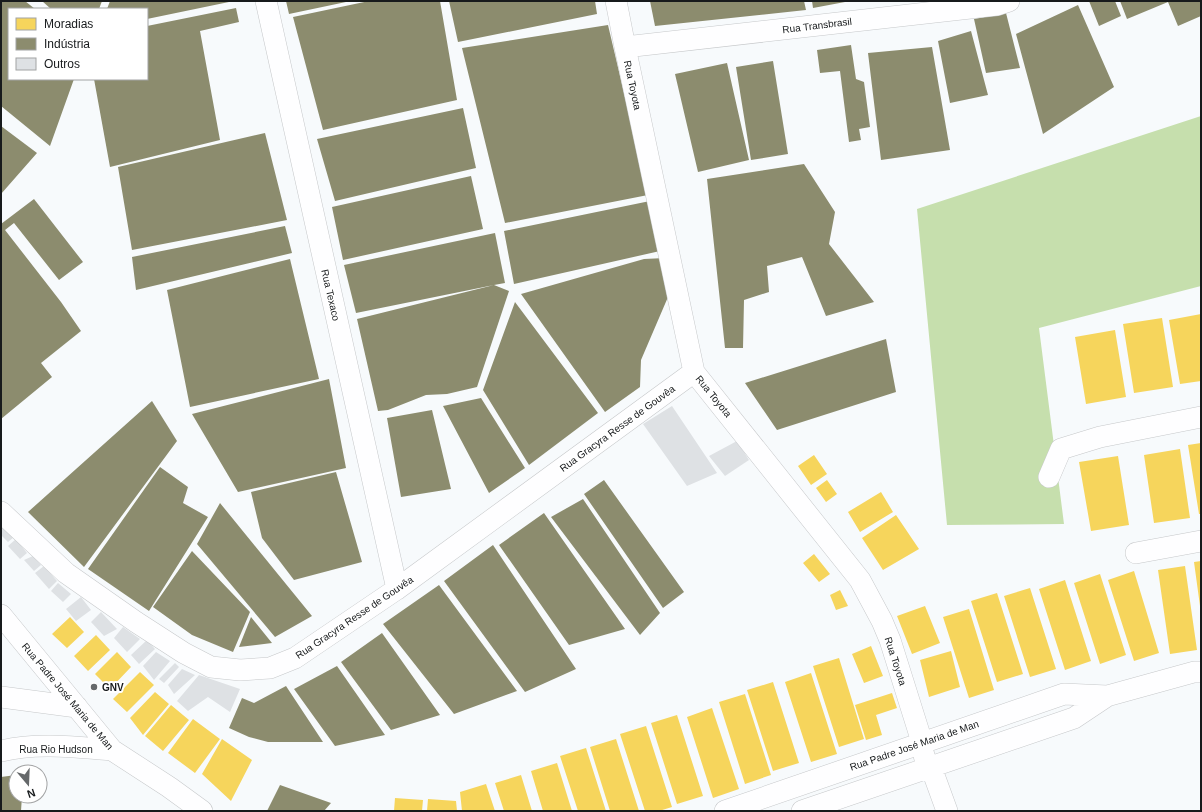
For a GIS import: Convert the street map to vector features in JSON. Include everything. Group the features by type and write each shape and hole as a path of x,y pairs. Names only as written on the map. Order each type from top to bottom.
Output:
{"street":[{"name":"Rua Texaco","path":"266,1 397,589"},
{"name":"Rua Toyota","path":"616,1 694,372 860,580 882,621 890,640 922,742"},
{"name":"Rua Transbrasil","path":"625,47 1001,2"},
{"name":"Rua Gracyra Resse de Gouvêa","path":"1,512 66,574 184,653 210,667 240,670 270,668 295,658 397,589 694,372"},
{"path":"1049,477 1061,449 1100,437 1201,417"},
{"path":"1136,553 1201,541"},
{"name":"Rua Padre José Maria de Man","path":"1,615 112,750 169,787 202,811"},
{"name":"Rua Padre José Maria de Man","path":"802,811 1074,718 1107,696 1194,672 1201,672"},
{"name":"Rua Padre José Maria de Man","path":"725,811 1064,694 1107,696"},
{"path":"947,811 931,767 926,763 924,756 927,750 1058,705 1075,694"},
{"path":"1,697 77,707"},
{"name":"Rua Rio Hudson","path":"1,752 31,747 112,750"}],"green space":[{"path":"1201,116 1201,286 1039,328 1064,524 947,525 917,209"}],"building: Moradias":[{"path":"1201,314 1201,381 1180,384 1169,320"},
{"path":"1162,318 1173,387 1134,393 1123,324"},
{"path":"1115,330 1126,397 1086,404 1075,337"},
{"path":"1201,443 1201,514 1199,514 1188,445"},
{"path":"1180,449 1190,518 1154,523 1144,455"},
{"path":"814,455 827,474 811,485 798,466"},
{"path":"1118,456 1129,525 1091,531 1079,462"},
{"path":"827,480 837,494 826,502 816,488"},
{"path":"881,492 893,512 860,532 848,512"},
{"path":"896,515 919,549 883,570 862,538"},
{"path":"814,554 830,574 819,582 803,563"},
{"path":"1201,561 1201,606 1200,606 1194,562"},
{"path":"1185,566 1197,650 1170,654 1158,570"},
{"path":"1134,571 1159,653 1134,661 1108,580"},
{"path":"1100,574 1126,655 1100,664 1074,583"},
{"path":"1065,580 1091,661 1065,670 1039,589"},
{"path":"1030,588 1056,669 1030,677 1004,596"},
{"path":"840,590 848,606 836,610 830,595"},
{"path":"997,593 1023,674 997,682 971,601"},
{"path":"925,606 940,643 912,654 897,616"},
{"path":"969,609 994,690 969,698 943,617"},
{"path":"70,617 84,632 67,648 52,634"},
{"path":"96,635 110,650 88,671 74,656"},
{"path":"871,646 883,676 864,683 852,654"},
{"path":"951,651 960,687 929,697 920,660"},
{"path":"117,652 131,667 110,689 95,674"},
{"path":"839,658 864,739 839,747 813,666"},
{"path":"140,672 154,685 127,712 113,699"},
{"path":"811,673 837,754 811,762 785,682"},
{"path":"773,682 799,763 773,771 747,690"},
{"path":"155,692 169,704 143,735 130,718"},
{"path":"892,693 897,708 876,715 882,735 866,740 855,705"},
{"path":"745,694 771,775 745,784 719,702"},
{"path":"171,705 189,720 163,751 145,736"},
{"path":"712,708 739,789 713,798 687,717"},
{"path":"677,715 703,796 677,804 651,723"},
{"path":"193,719 220,739 195,773 168,753"},
{"path":"646,726 672,807 659,811 645,811 620,734"},
{"path":"222,739 252,760 231,801 202,774"},
{"path":"616,739 639,811 610,811 590,747"},
{"path":"586,748 606,811 578,811 560,756"},
{"path":"557,763 572,811 543,811 531,771"},
{"path":"521,775 532,811 504,811 495,783"},
{"path":"486,784 495,811 462,811 460,792"},
{"path":"395,798 423,800 422,811 394,811"},
{"path":"428,799 456,801 457,811 427,811"}],"building: Indústria":[{"path":"1,1 25,1 34,8 8,8 8,80 74,80 50,146 1,106"},
{"path":"42,1 102,1 99,8 50,8"},
{"path":"110,1 229,1 148,19 148,8 107,8"},
{"path":"286,1 346,1 346,2 289,14"},
{"path":"369,1 440,1 457,100 323,130 293,17"},
{"path":"449,1 595,1 597,14 458,42"},
{"path":"650,1 804,1 806,10 655,26"},
{"path":"812,1 845,1 845,2 813,8"},
{"path":"1089,1 1115,1 1121,16 1099,26"},
{"path":"1120,1 1201,1 1201,16 1178,26 1168,2 1127,19"},
{"path":"1078,5 1114,87 1043,134 1016,34"},
{"path":"236,8 239,22 200,31 220,140 110,167 94,80 148,80 148,26"},
{"path":"1006,13 1020,68 986,73 974,19"},
{"path":"608,25 648,195 505,223 462,48"},
{"path":"971,31 988,95 950,103 938,41"},
{"path":"851,45 856,79 864,82 870,127 859,129 861,140 849,142 840,71 820,73 817,50"},
{"path":"932,47 950,150 881,160 868,53"},
{"path":"773,61 788,154 751,160 736,67"},
{"path":"727,63 749,160 698,172 675,74"},
{"path":"463,108 476,168 335,201 317,139"},
{"path":"1,126 37,153 1,194"},
{"path":"265,133 287,220 132,250 118,167"},
{"path":"804,164 835,212 829,244 874,302 826,316 802,257 767,266 769,292 744,300 743,348 725,348 707,179"},
{"path":"471,176 483,229 343,260 332,207"},
{"path":"34,199 83,262 59,280 14,223 5,230 61,302 81,331 41,363 52,377 1,419 1,224"},
{"path":"650,201 660,251 514,284 504,231"},
{"path":"285,226 292,253 136,290 132,257"},
{"path":"495,233 505,283 356,313 344,265"},
{"path":"665,258 671,290 641,360 640,387 605,412 521,294 644,259"},
{"path":"290,259 319,379 190,407 167,290"},
{"path":"494,285 509,291 477,387 447,394 426,395 388,410 378,411 357,319"},
{"path":"515,302 598,413 529,465 483,390"},
{"path":"886,339 896,392 777,430 745,383"},
{"path":"329,379 346,468 238,492 192,414"},
{"path":"481,398 525,468 489,493 443,406"},
{"path":"152,401 177,441 84,567 28,512"},
{"path":"432,410 451,489 401,497 387,418"},
{"path":"160,467 188,487 183,503 208,517 149,611 88,569"},
{"path":"336,472 362,562 294,580 262,538 251,492"},
{"path":"604,480 684,592 663,608 584,494"},
{"path":"583,499 660,613 640,635 551,517"},
{"path":"220,503 312,616 275,637 197,544"},
{"path":"544,513 625,629 569,645 499,545"},
{"path":"493,545 576,669 525,692 444,581"},
{"path":"192,551 250,612 233,652 192,635 153,607"},
{"path":"439,585 517,691 454,714 383,624"},
{"path":"251,617 272,643 239,647"},
{"path":"382,633 440,715 391,730 341,662"},
{"path":"337,666 385,735 335,746 294,689"},
{"path":"286,686 323,742 268,742 249,737 229,728 242,698 254,703"},
{"path":"8,776 8,804 21,804 21,811 1,811 1,777"},
{"path":"280,785 331,803 324,811 267,811"}],"building: Outros":[{"path":"672,406 717,473 687,486 643,424"},
{"path":"737,441 749,460 725,476 709,456"},
{"path":"1,524 14,537 8,542 1,535"},
{"path":"16,539 27,553 20,559 8,546"},
{"path":"33,556 41,565 34,571 24,560"},
{"path":"44,566 57,581 49,589 35,573"},
{"path":"58,583 71,594 63,602 51,591"},
{"path":"81,597 91,610 76,621 66,609"},
{"path":"101,612 117,629 104,636 91,622"},
{"path":"123,627 140,639 127,652 114,638"},
{"path":"147,640 155,649 139,664 131,655"},
{"path":"156,652 170,661 154,680 143,666"},
{"path":"175,663 179,667 164,683 159,679"},
{"path":"182,669 195,675 174,694 168,685"},
{"path":"199,675 240,689 230,712 208,697 188,711 177,701"}],"place":[{"name":"GNV","path":"94,687"}]}
